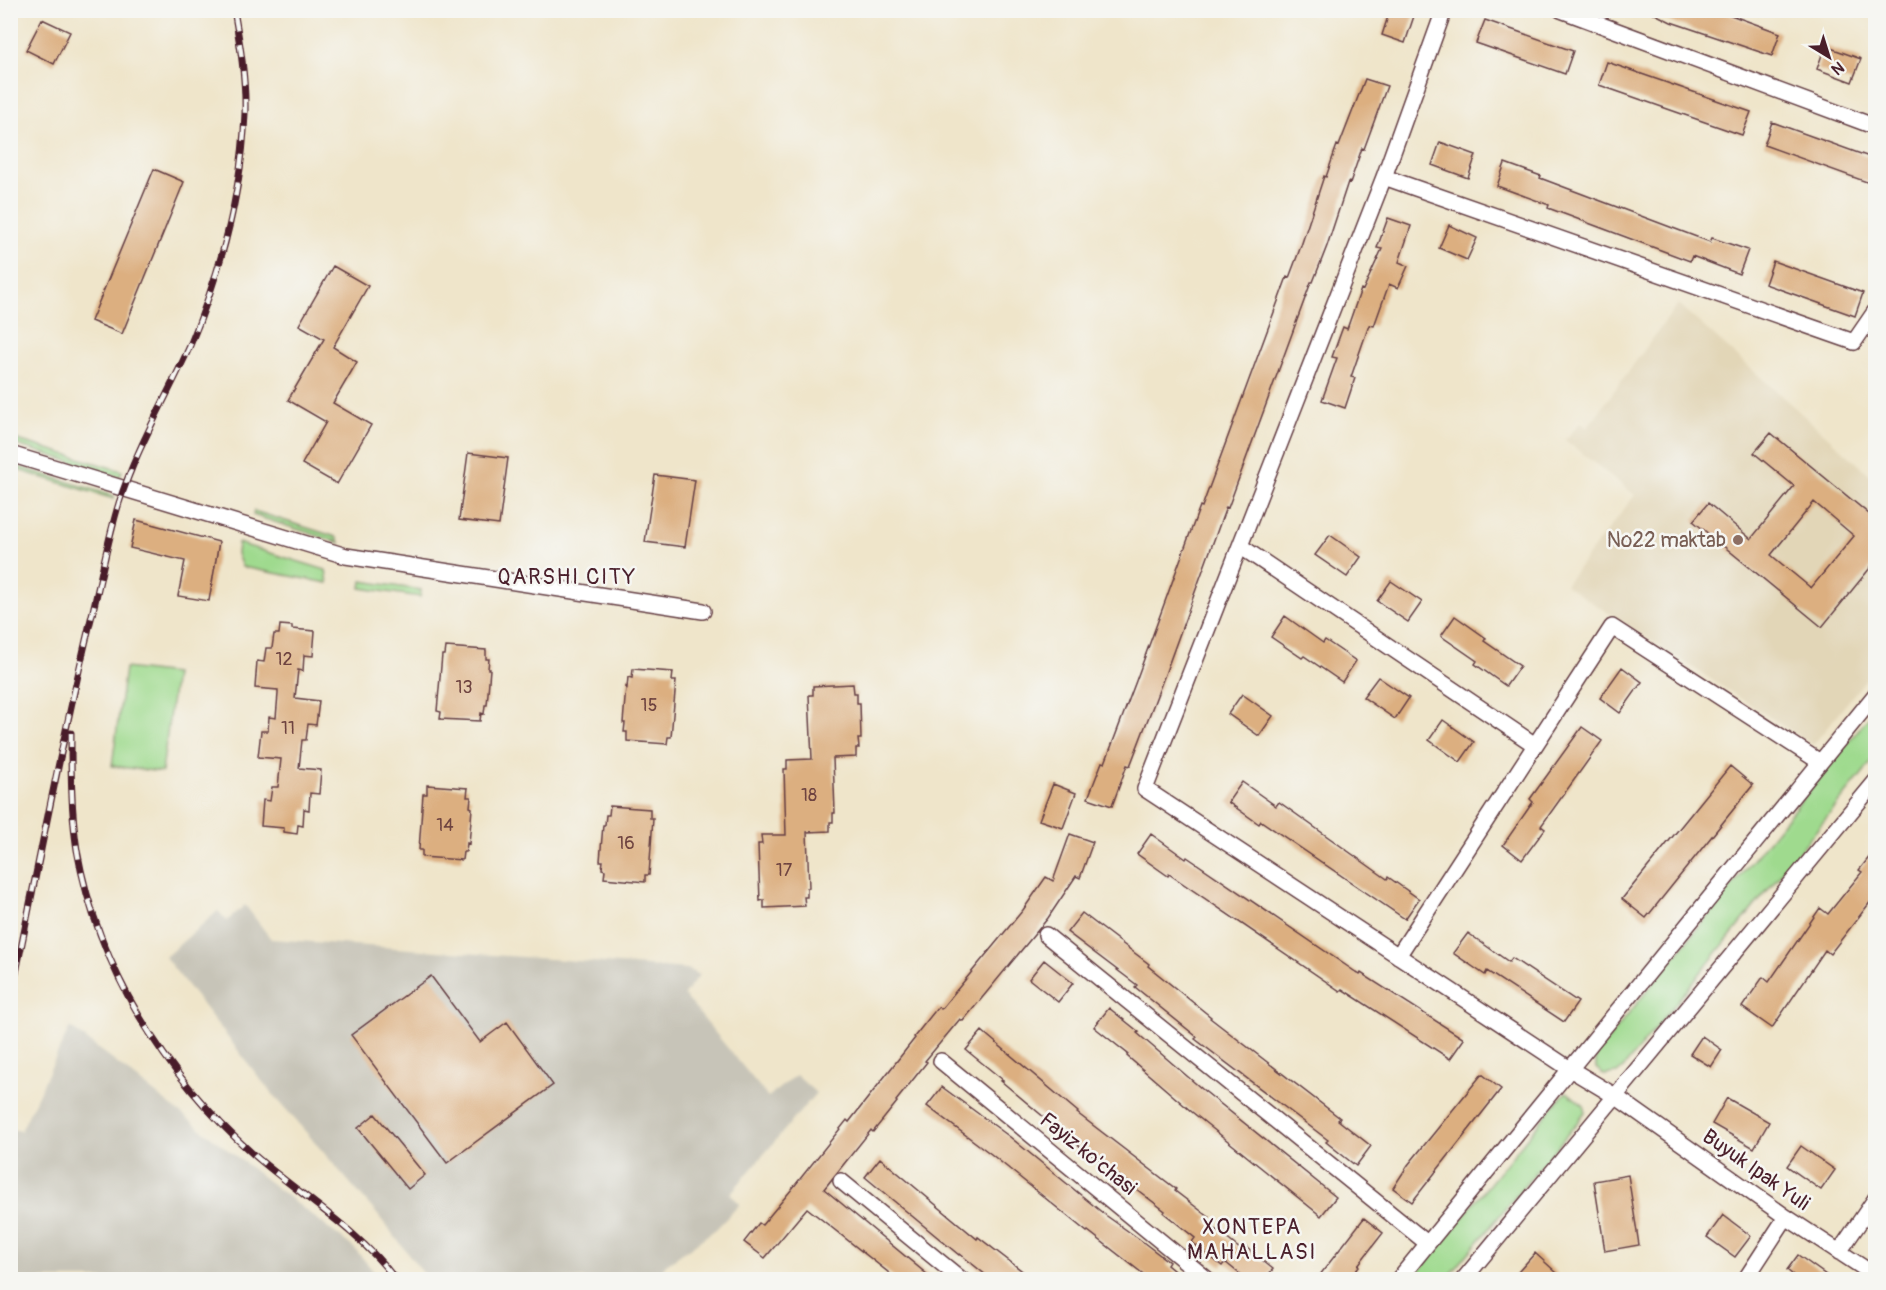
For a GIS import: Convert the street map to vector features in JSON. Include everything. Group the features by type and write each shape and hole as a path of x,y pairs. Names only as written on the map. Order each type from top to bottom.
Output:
{"street":[{"path":"1444,10 1384,177 1240,546 1535,745"},
{"path":"1561,10 1875,127"},
{"path":"1384,177 1854,342 1875,310"},
{"path":"10,454 346,556 703,611"},
{"name":"Buyuk Ipak Yuli","path":"1240,546 1145,789 1570,1069 1615,1096 1786,1217 1875,1276"},
{"path":"1398,956 1612,627 1820,762"},
{"path":"1398,1280 1875,694"},
{"path":"1463,1280 1875,781"},
{"path":"1046,935 1427,1244"},
{"name":"Fayiz ko'chasi","path":"941,1061 1208,1280"},
{"path":"841,1181 962,1280"},
{"path":"1839,1252 1875,1198"},
{"path":"1745,1280 1786,1217"}],"shaded area":[{"name":"№22 maktab","path":"1678,304 1875,479 1875,668 1813,745 1565,585 1635,495 1565,440 1581,422 1587,428"},
{"path":"245,905 271,939 687,969 699,975 684,995 768,1097 796,1075 816,1093 730,1194 740,1204 716,1229 663,1267 668,1279 428,1279 377,1214 265,1085 165,957 218,911 227,921"},
{"path":"70,1027 354,1248 380,1279 11,1279 11,1129 21,1131"}],"green space":[{"path":"11,438 122,471 120,477 11,443"},
{"path":"10,464 114,496 114,499 11,468"},
{"path":"254,511 336,537 340,543 253,515"},
{"path":"238,543 326,570 328,583 242,567 237,554"},
{"path":"362,581 421,590 420,597 361,588"},
{"path":"125,668 175,674 162,772 112,766"},
{"path":"1875,709 1875,758 1624,1067 1617,1073 1604,1075 1596,1068 1596,1054"},
{"path":"1567,1092 1583,1105 1585,1113 1447,1279 1412,1279 1558,1100"}],"building":[{"path":"1390,10 1416,10 1405,43 1382,35"},
{"path":"1647,10 1717,10 1780,33 1772,56 1671,22"},
{"path":"42,19 70,32 54,64 26,50"},
{"path":"1485,20 1573,51 1565,74 1476,43"},
{"path":"1825,46 1861,59 1852,82 1817,69"},
{"path":"1607,62 1751,112 1742,135 1599,85"},
{"path":"1365,79 1387,86 1364,149 1362,148 1350,183 1348,182 1327,246 1313,282 1311,282 1130,766 1127,765 1112,806 1088,798 1102,762 1105,763 1200,506 1202,507 1287,277 1289,278 1301,246 1324,176 1326,177"},
{"path":"1772,122 1875,159 1875,185 1764,145"},
{"path":"1440,142 1476,155 1468,178 1432,165"},
{"path":"1505,163 1710,242 1712,238 1748,250 1739,274 1692,256 1690,261 1548,208 1549,205 1497,186"},
{"path":"154,169 184,182 122,334 91,321"},
{"path":"1388,218 1411,226 1399,262 1408,266 1398,288 1389,284 1374,326 1369,325 1351,377 1355,378 1345,408 1322,400 1337,358 1332,357 1343,327 1347,329 1361,289 1363,290 1382,249 1377,248"},
{"path":"1449,225 1477,238 1467,260 1439,248"},
{"path":"1773,261 1863,293 1855,316 1765,284"},
{"path":"333,266 368,286 333,347 357,362 333,403 371,425 337,484 302,464 326,422 288,400 324,339 299,325"},
{"path":"1771,433 1875,519 1875,562 1822,627 1693,521 1708,503 1751,539 1794,486 1754,453","holes":["1814,502 1854,536 1811,588 1771,555"]},
{"path":"468,453 508,458 499,525 459,520"},
{"path":"655,475 695,480 685,547 645,542"},
{"path":"136,520 219,542 209,601 178,596 185,561 130,548"},
{"path":"1330,535 1361,557 1347,577 1315,555"},
{"path":"1391,581 1422,602 1408,622 1377,601"},
{"path":"1285,616 1323,643 1325,640 1356,661 1342,682 1271,637"},
{"path":"1455,616 1486,638 1484,641 1520,666 1506,686 1475,664 1477,661 1441,636"},
{"path":"280,625 292,626 292,629 315,631 313,656 304,655 303,671 298,670 295,698 319,701 316,725 308,724 306,740 302,740 299,768 321,770 319,794 310,793 309,810 304,809 303,826 298,825 297,834 284,832 284,828 261,826 263,800 270,801 272,787 278,787 281,759 258,757 261,731 268,731 269,717 276,718 278,690 255,688 257,661 264,662 266,648 272,648 274,634 279,634"},
{"path":"446,647 486,650 486,659 489,659 488,669 490,669 487,705 485,705 484,714 481,713 480,721 440,719 441,712 437,711 442,655 445,655"},
{"path":"1622,667 1642,682 1620,713 1600,698"},
{"path":"633,669 673,672 672,681 676,681 671,737 668,737 667,744 627,741 627,732 624,732 625,723 623,723 626,687 628,677 632,678"},
{"path":"1378,677 1409,698 1395,719 1363,697"},
{"path":"853,684 854,693 857,693 857,703 860,703 861,739 858,739 859,748 856,748 856,757 833,758 835,813 833,813 833,822 830,822 830,831 807,832 809,888 807,888 807,897 804,897 805,906 764,908 764,900 760,901 758,844 762,844 761,835 786,835 784,769 787,769 787,760 812,759 809,695 813,695 813,686"},
{"path":"1242,694 1273,716 1259,736 1228,714"},
{"path":"1443,720 1474,742 1460,762 1429,740"},
{"path":"1582,727 1602,741 1541,826 1545,829 1522,860 1503,845 1533,802 1530,799"},
{"path":"1730,766 1753,785 1646,918 1622,899"},
{"path":"1242,782 1276,806 1279,802 1419,899 1405,919 1261,821 1259,824 1228,802"},
{"path":"1053,784 1076,793 1063,828 1039,820"},
{"path":"427,785 468,788 467,797 471,797 470,807 472,808 469,844 467,843 466,852 463,852 462,860 422,857 422,850 419,850 423,794 427,794"},
{"path":"610,806 650,809 650,818 653,818 649,875 645,875 645,882 604,878 603,861 600,861 603,825 605,825 606,815 609,815"},
{"path":"1070,834 1093,842 1080,878 1076,876 1048,918 963,1021 960,1019 925,1061 927,1062 897,1102 873,1132 871,1130 824,1189 934,1280 898,1280 807,1208 765,1258 744,1242 759,1223 762,1225 847,1120 849,1122 938,1007 941,1009 1023,910 1046,877 1053,881"},
{"path":"1151,834 1360,975 1361,973 1464,1039 1450,1059 1342,989 1340,991 1137,854"},
{"path":"1875,850 1875,896 1830,954 1825,950 1772,1028 1742,1007 1763,977 1769,982 1820,908 1828,914 1862,872 1859,870"},
{"path":"1082,913 1149,964 1148,966 1210,1018 1340,1118 1338,1120 1371,1146 1356,1166 1326,1142 1328,1140 1195,1039 1197,1037 1135,987 1137,985 1067,932"},
{"path":"1468,933 1509,962 1512,958 1578,1002 1564,1022 1487,971 1485,975 1453,953"},
{"path":"1044,960 1073,983 1058,1002 1029,979"},
{"path":"431,976 480,1042 507,1022 553,1085 447,1163 351,1035"},
{"path":"1109,1008 1202,1089 1336,1197 1321,1216 1192,1112 1127,1056 1128,1054 1094,1027"},
{"path":"982,1031 1077,1113 1209,1217 1205,1221 1240,1249 1243,1245 1273,1269 1264,1280 1247,1280 1225,1262 1222,1266 1192,1242 1195,1238 1164,1213 1165,1211 1064,1134 1001,1081 1003,1080 966,1050"},
{"path":"1702,1036 1722,1050 1711,1067 1690,1054"},
{"path":"1482,1074 1501,1089 1412,1202 1393,1188 1408,1165"},
{"path":"942,1087 1010,1137 1104,1214 1169,1262 1167,1265 1185,1280 1151,1280 927,1106"},
{"path":"1727,1098 1769,1122 1754,1148 1712,1124"},
{"path":"375,1114 425,1175 408,1189 358,1128"},
{"path":"1801,1146 1835,1170 1821,1190 1787,1166"},
{"path":"880,1158 977,1239 978,1237 1034,1280 992,1280 959,1255 865,1177"},
{"path":"1628,1175 1639,1245 1605,1251 1594,1181"},
{"path":"1723,1215 1751,1236 1735,1257 1707,1237"},
{"path":"1364,1218 1383,1233 1359,1266 1348,1280 1316,1280"},
{"path":"1535,1253 1557,1273 1551,1280 1511,1280"},
{"path":"1798,1255 1833,1280 1799,1280 1787,1270"}],"railway":[{"path":"10,1002 68,718 119,503 134,463 189,348 228,233 239,173 245,113 244,74 234,10"},
{"path":"71,733 74,821 77,850 87,894 101,936 140,1017 164,1055 221,1123 253,1154 347,1229 396,1280"}],"place":[{"name":"№22 maktab","path":"1738,540"}],"district":[{"name":"QARSHI CITY","path":"567,577"},
{"name":"XONTEPA MAHALLASI","path":"1252,1240"}]}
